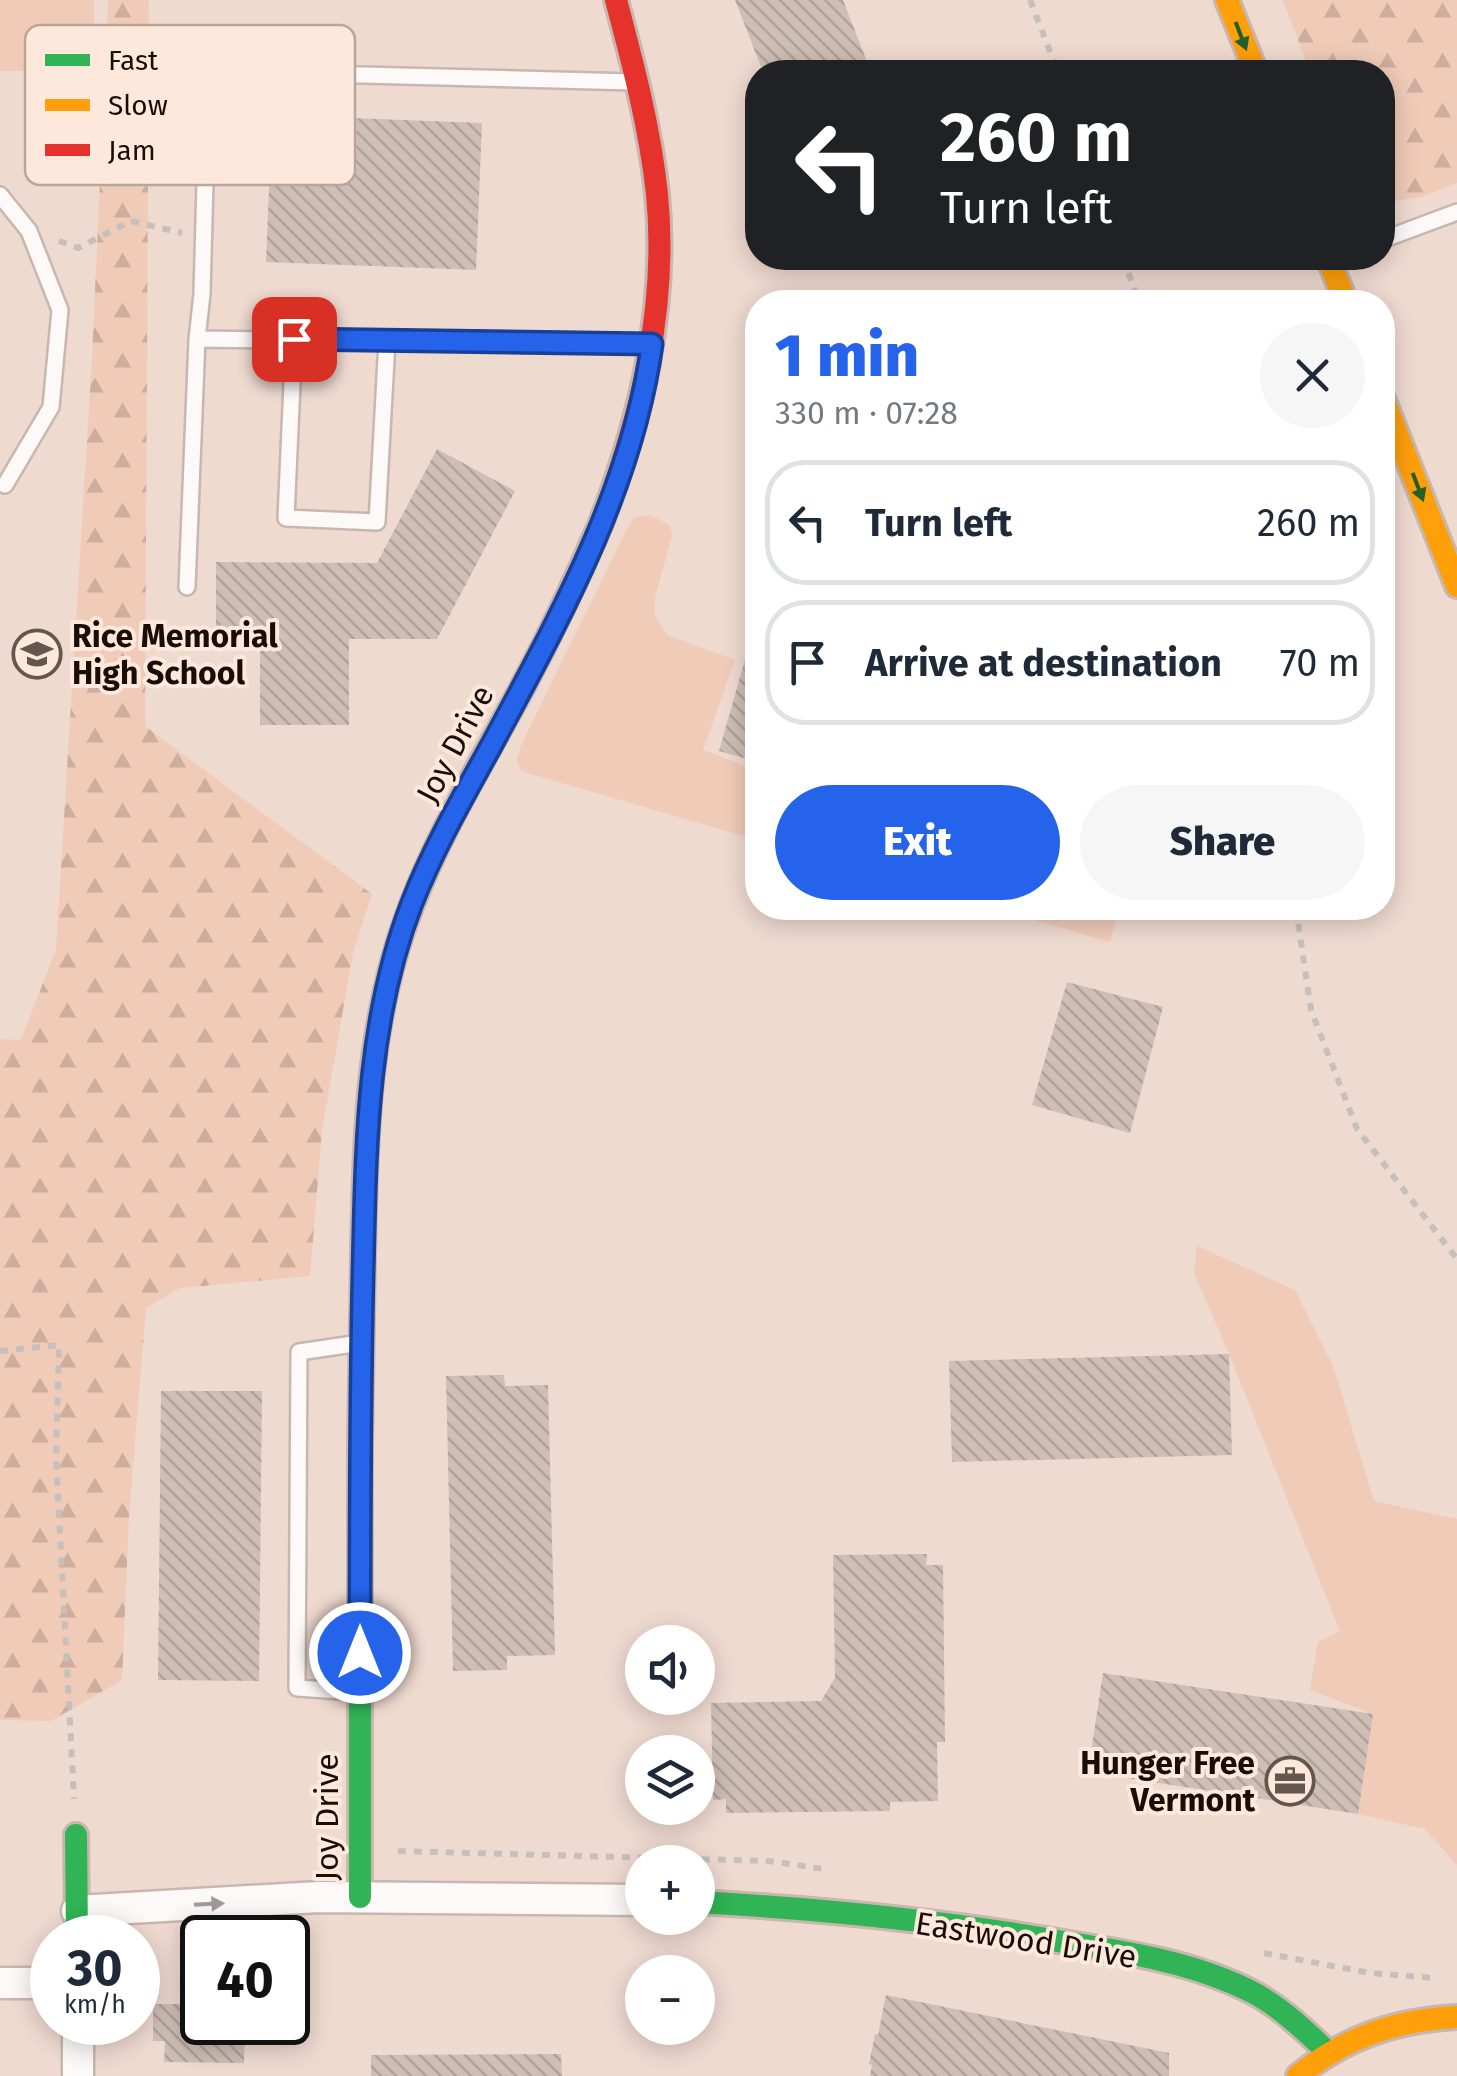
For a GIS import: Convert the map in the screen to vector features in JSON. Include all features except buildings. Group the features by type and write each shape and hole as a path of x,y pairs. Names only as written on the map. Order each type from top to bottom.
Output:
{"main road":[{"name":"Joy Drive","path":"360,1897 361,1343 366,1146 373,1055 392,964 412,904 437,846 544,647 610,505 646,388 659,281 659,223 637,82 616,0"},
{"path":"1227,0 1251,60"},
{"path":"1395,429 1457,586"},
{"path":"76,1835 77,1915"},
{"name":"Eastwood Drive","path":"715,1903 1008,1932 1168,1962 1227,1981 1265,1999 1329,2053"},
{"path":"1298,2076 1329,2053 1378,2028 1426,2017 1457,2017"}],"street":[{"path":"160,1916 360,1897 625,1900"},
{"path":"0,1983 30,1983"},
{"path":"78,2045 78,2076"}],"lane":[{"path":"355,75 637,82"},
{"path":"186,587 205,185"},
{"path":"0,195 29,231 60,310 51,407 5,485"},
{"path":"1395,235 1457,212"},
{"path":"294,339 286,518 377,522 387,340"},
{"path":"197,340 652,344"},
{"path":"360,1692 297,1688 299,1352 361,1343"}],"path":[{"path":"1030,0 1053,60"},
{"path":"29,231 78,248 131,221 204,238"},
{"path":"1298,920 1311,1010 1357,1129 1457,1259"},
{"path":"0,1351 60,1345 56,1458 76,1835"}],"green space":[{"path":"0,0 94,0 94,25 25,25 25,71 0,71"},
{"path":"108,0 149,0 149,25 107,25"},
{"path":"1283,0 1457,0 1457,183 1421,197 1395,201 1395,60 1306,60"},
{"path":"100,185 148,185 145,726 372,894 353,953 322,1130 310,1276 180,1288 146,1308 129,1516 122,1680 51,1721 0,1720 0,1039 21,1040 56,949"},
{"path":"650,515 670,525 672,536 655,597 655,617 667,635 735,660 703,750 745,766 745,836 521,771 517,760 635,517"},
{"path":"1034,920 1116,920 1110,942"},
{"path":"1197,1246 1295,1290 1333,1366 1374,1501 1457,1519 1457,1865 1425,1829 1358,1814 1373,1714 1310,1690 1318,1642 1340,1631 1194,1273"}],"traffic: fast":[{"path":"360,1897 363,1257"},
{"path":"76,1835 77,1915"},
{"path":"715,1903 930,1922 1162,1960 1230,1982 1263,1998 1329,2053"}],"traffic: slow":[{"path":"1227,0 1251,60"},
{"path":"1333,270 1341,290"},
{"path":"1395,429 1457,586"},
{"path":"363,1257 367,1131 375,1048 404,926 443,834 543,647 601,523"},
{"path":"1298,2076 1334,2051 1373,2033 1413,2022 1457,2017"}],"traffic: jam":[{"path":"601,523 639,403 659,278 654,169 616,0"}],"place":[{"name":"Rice Memorial High School","path":"37,654"},
{"name":"Hunger Free Vermont","path":"1290,1781"}],"route":[{"path":"294,339 652,344 646,388 610,505 544,647 437,846 392,964 373,1055 366,1146 360,1653"}]}
